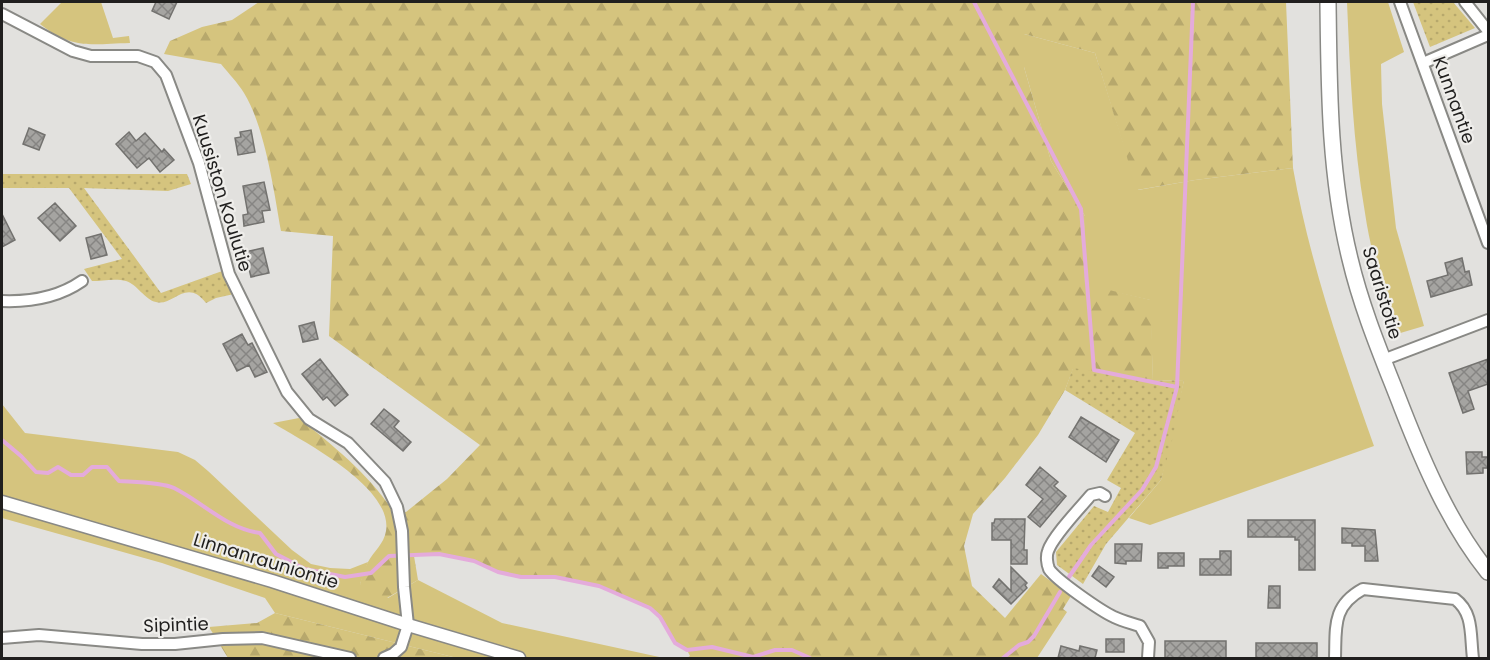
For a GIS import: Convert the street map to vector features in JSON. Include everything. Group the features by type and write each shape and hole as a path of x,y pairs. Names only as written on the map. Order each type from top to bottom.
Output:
{"main road":[{"name":"Saaristotie","path":"1328,2 1330,128 1334,171 1349,258 1362,304 1417,446 1450,512 1488,572"}],"street":[{"name":"Kunnantie","path":"1400,2 1488,243"},
{"path":"1423,63 1488,33 1465,2"},
{"name":"Kuusiston Koulutie","path":"2,14 73,51 91,56 138,56 155,62 166,75 199,163 229,274 287,392 309,419 348,443 385,483 397,507 402,531 408,625"},
{"path":"2,300 41,298 69,290 81,281"},
{"path":"1383,360 1488,320"},
{"path":"1105,496 1100,493 1091,495 1053,542 1047,561 1050,570 1057,577 1104,612 1140,626 1149,642 1148,658"},
{"name":"Linnanrauniontie","path":"2,501 272,580 408,625 519,658"},
{"path":"1335,658 1336,626 1340,610 1348,600 1363,589 1455,599 1464,605 1468,612 1473,658"},
{"path":"384,658 401,647 408,625"},
{"name":"Sipintie","path":"2,638 39,635 142,644 262,638 350,658"}],"green space":[{"path":"62,2 101,2 113,38 129,36 130,43 82,44 72,42 40,24"},
{"path":"259,2 1286,2 1293,168 1195,180 1137,190 1095,53 1024,34 1024,67 1051,161 1085,216 1084,284 1151,300 1153,381 1073,369 1065,390 1038,435 1005,478 973,514 964,546 972,586 1005,618 1041,574 1071,596 1063,609 1067,612 1037,658 804,658 792,650 775,650 753,657 712,647 687,650 675,643 660,617 650,608 599,586 555,577 521,577 498,572 474,561 439,554 414,556 418,580 387,598 369,600 360,584 370,558 381,544 386,531 384,515 376,498 344,468 273,423 299,418 361,472 393,511 406,512 447,479 480,445 329,336 333,236 281,231 268,160 258,123 244,93 221,64 164,54 170,41 202,27 232,20"},
{"path":"1347,2 1388,2 1404,52 1381,64 1382,104 1396,228 1424,326 1397,334 1374,259 1361,187 1353,108"},
{"path":"1413,2 1453,2 1475,28 1430,47"},
{"path":"1024,34 1095,53 1138,190 1195,180 1293,168 1318,274 1374,446 1150,525 1129,518 1161,480 1184,380 1153,381 1150,300 1084,285 1085,216 1051,161 1024,67"},
{"path":"2,174 187,174 191,184 168,191 84,188 161,293 225,270 234,294 206,303 192,293 180,295 168,301 156,302 126,281 92,281 84,269 122,259 69,188 2,188"},
{"path":"1073,368 1153,381 1184,380 1173,437 1161,480 1106,544 1083,584 1057,565 1056,552 1094,506 1108,512 1121,488 1107,480 1135,433 1065,390"},
{"path":"2,404 25,433 178,452 195,460 292,550 311,564 350,569 368,562 360,584 388,598 418,580 502,623 664,658 457,658 275,613 265,598 162,563 2,518"},
{"path":"275,613 457,658 228,658 209,627 257,623"},
{"path":"712,647 750,656 785,649 804,658 687,658 690,656 687,650"}],"building":[{"path":"156,2 177,2 169,19 152,11"},
{"path":"29,128 45,135 39,150 23,144"},
{"path":"251,130 255,152 238,155 235,138 241,137 240,132"},
{"path":"129,132 136,141 145,133 162,152 164,149 174,160 160,172 149,158 137,168 116,144"},
{"path":"264,182 270,210 262,211 264,222 244,226 243,215 248,214 243,186"},
{"path":"55,203 76,226 60,241 38,218"},
{"path":"2,214 15,240 2,247"},
{"path":"101,234 107,255 91,259 86,238"},
{"path":"263,248 269,273 251,277 245,252"},
{"path":"1462,258 1465,272 1469,271 1472,285 1431,297 1427,281 1448,275 1445,263"},
{"path":"314,322 318,339 303,342 299,326"},
{"path":"242,334 248,345 252,343 267,372 255,377 249,365 237,371 223,344"},
{"path":"320,359 348,395 335,406 327,397 323,400 302,374"},
{"path":"1488,359 1488,384 1468,391 1474,409 1463,413 1449,373"},
{"path":"384,409 399,421 394,427 411,442 403,451 371,424"},
{"path":"1081,417 1119,440 1106,462 1069,437"},
{"path":"1466,452 1482,452 1482,457 1488,457 1488,468 1483,468 1483,473 1467,474"},
{"path":"1040,467 1058,482 1054,486 1066,496 1040,527 1028,517 1043,499 1026,485"},
{"path":"995,519 1025,519 1024,550 1027,550 1027,564 1011,564 1011,540 992,540 992,523"},
{"path":"1248,520 1315,520 1315,570 1299,570 1299,540 1295,540 1295,537 1248,537"},
{"path":"1342,528 1375,530 1378,561 1365,561 1365,546 1342,543"},
{"path":"1115,544 1142,544 1141,561 1126,561 1126,564 1115,563"},
{"path":"1220,551 1231,551 1231,575 1200,575 1200,559 1220,559"},
{"path":"1158,553 1184,553 1184,566 1158,568"},
{"path":"1099,566 1114,577 1106,587 1092,576"},
{"path":"1011,567 1027,583 1025,585 1027,588 1011,604 993,587 999,579 1011,591"},
{"path":"1269,586 1280,586 1280,608 1268,608"},
{"path":"1106,639 1124,639 1124,652 1106,652"},
{"path":"1165,641 1226,641 1226,658 1165,658"},
{"path":"1256,643 1317,643 1317,658 1256,658"},
{"path":"1061,646 1079,651 1080,646 1097,650 1095,658 1058,658"}],"waterway":[{"path":"974,2 1081,209 1094,370 1177,387"},
{"path":"1069,577 1091,545 1142,490 1156,467 1177,387 1193,2"},
{"path":"2,440 36,472 48,473 58,467 71,475 83,475 92,467 107,467 119,481 155,483 174,488 226,521 248,531 260,533 276,554 305,569 345,577 371,573 389,556 439,554 474,561 498,572 521,577 555,577 599,586 650,608 660,617 675,643 687,650 712,647 753,657 775,650 792,650 810,658"},
{"path":"1003,658 1034,636 1060,592"}]}
